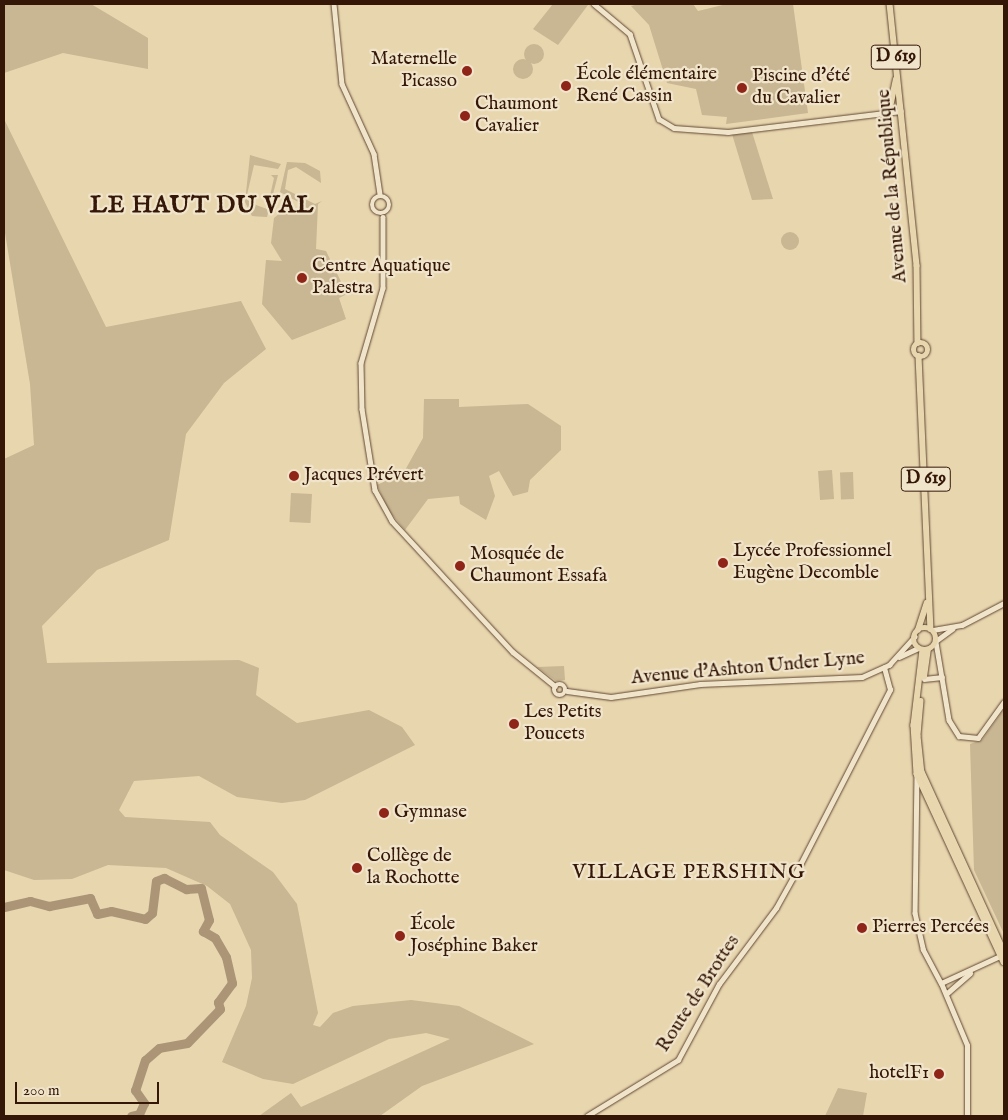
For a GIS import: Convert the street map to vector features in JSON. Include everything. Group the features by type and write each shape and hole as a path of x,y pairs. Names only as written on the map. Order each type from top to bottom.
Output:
{"main road":[{"name":"Avenue de la République","path":"890,4 898,76 920,343"},
{"path":"889,112 898,76"},
{"path":"920,343 928,349 921,358 914,349 920,343"},
{"name":"D 619","path":"918,630 929,595 921,358"},
{"path":"929,595 932,630 936,641 925,649 914,725 917,774 1003,954"},
{"path":"932,630 918,630 914,636 925,649 918,744 928,787 1003,954 1004,962"},
{"path":"967,1116 970,1061 941,983 972,971 1003,954"},
{"path":"946,994 972,971"}],"street":[{"path":"334,4 342,84 374,154 380,194 389,210 383,217"},
{"path":"594,4 630,34 659,119 681,130 728,132 901,111"},
{"path":"380,194 372,201 383,217 382,288 361,363 370,474 384,508 519,658 555,686 557,695 567,691 563,684 555,686"},
{"path":"1004,603 953,629 936,641 949,720 963,738 978,738 1004,702"},
{"path":"932,630 953,629"},
{"name":"Avenue d'Ashton Under Lyne","path":"567,691 611,697 700,684 862,677 884,668 898,657 914,636"},
{"path":"925,649 938,656"},
{"name":"Avenue d'Ashton Under Lyne","path":"898,657 925,649"},
{"name":"Route de Brottes","path":"587,1116 678,1060 719,984 776,908 802,862 890,690 884,668"},
{"path":"924,679 942,677"},
{"path":"917,774 915,844 916,926 941,983"}],"shaded area":[{"path":"4,4 91,4 148,38 148,69 63,53 4,73"},
{"path":"553,4 588,5 558,45 533,29"},
{"path":"639,4 693,4 698,11 727,4 793,4 808,113 726,124 727,117 702,115 696,89 667,83 649,25 631,6"},
{"path":"534,44 541,47 544,54 541,61 534,64 527,61 524,54 527,47"},
{"path":"523,59 530,62 533,69 530,76 523,79 516,76 513,69 516,62"},
{"path":"4,119 106,327 241,301 266,349 224,383 186,434 169,540 97,570 42,626 47,663 239,660 259,668 256,695 297,723 369,710 402,727 415,745 305,800 282,803 237,797 199,776 134,781 119,810 125,817 210,822 220,835 273,872 297,904 318,1013 313,1025 320,1027 333,1013 353,1006 411,1000 459,1006 534,1044 422,1086 380,1116 259,1116 291,1093 301,1107 450,1039 426,1033 389,1039 293,1084 263,1079 222,1062 246,1006 252,978 251,950 230,904 207,886 166,868 108,865 72,879 34,880 4,870 4,459 34,445 30,384 4,227"},
{"path":"752,132 773,199 752,200 732,134"},
{"path":"250,155 281,164 278,169 254,165 246,199 253,204 267,209 274,178 271,175 278,175 267,217 252,216 245,202"},
{"name":"Centre Aquatique Palestra","path":"287,162 305,163 320,171 321,183 296,167 288,170 285,189 315,204 322,201 318,204 316,249 326,251 347,294 339,298 346,319 292,340 262,304 266,260 282,261 271,243 274,218 280,213 303,211 302,204 280,192"},
{"path":"790,232 796,235 799,241 796,247 790,250 784,247 781,241 784,235"},
{"path":"424,399 459,399 459,407 528,404 561,426 561,450 530,480 528,492 513,496 499,471 489,476 495,496 486,520 460,504 459,496 428,499 405,530 388,510 377,485 404,472 423,438"},
{"path":"832,470 834,499 820,500 818,471"},
{"path":"840,472 853,472 854,499 841,499"},
{"path":"291,493 312,494 310,523 289,522"},
{"path":"564,666 565,680 556,681 537,667"},
{"path":"1004,709 1004,934 974,870 970,744 982,740"},
{"path":"838,1088 867,1093 863,1116 825,1116"}],"waterway":[{"path":"4,907 30,901 49,906 90,898 97,914 111,911 145,919 152,913 156,881 164,878 186,889 201,888 209,920 203,931 215,938 226,957 232,983 218,1002 220,1009 187,1043 159,1048 145,1060 135,1090 144,1103 139,1114 131,1116"}],"place":[{"name":"Maternelle Picasso","path":"467,71"},
{"name":"École élémentaire René Cassin","path":"566,86"},
{"name":"Piscine d'été du Cavalier","path":"742,88"},
{"name":"Chaumont Cavalier","path":"465,116"},
{"name":"Centre Aquatique Palestra","path":"302,278"},
{"name":"Jacques Prévert","path":"294,476"},
{"name":"Lycée Professionnel Eugène Decomble","path":"723,563"},
{"name":"Mosquée de Chaumont Essafa","path":"460,566"},
{"name":"Les Petits Poucets","path":"514,724"},
{"name":"Gymnase","path":"384,813"},
{"name":"Collège de la Rochotte","path":"357,868"},
{"name":"Pierres Percées","path":"862,928"},
{"name":"École Joséphine Baker","path":"400,936"},
{"name":"hotelF1","path":"939,1074"}],"district":[{"name":"LE HAUT DU VAL","path":"202,206"},
{"name":"VILLAGE PERSHING","path":"689,873"}]}
